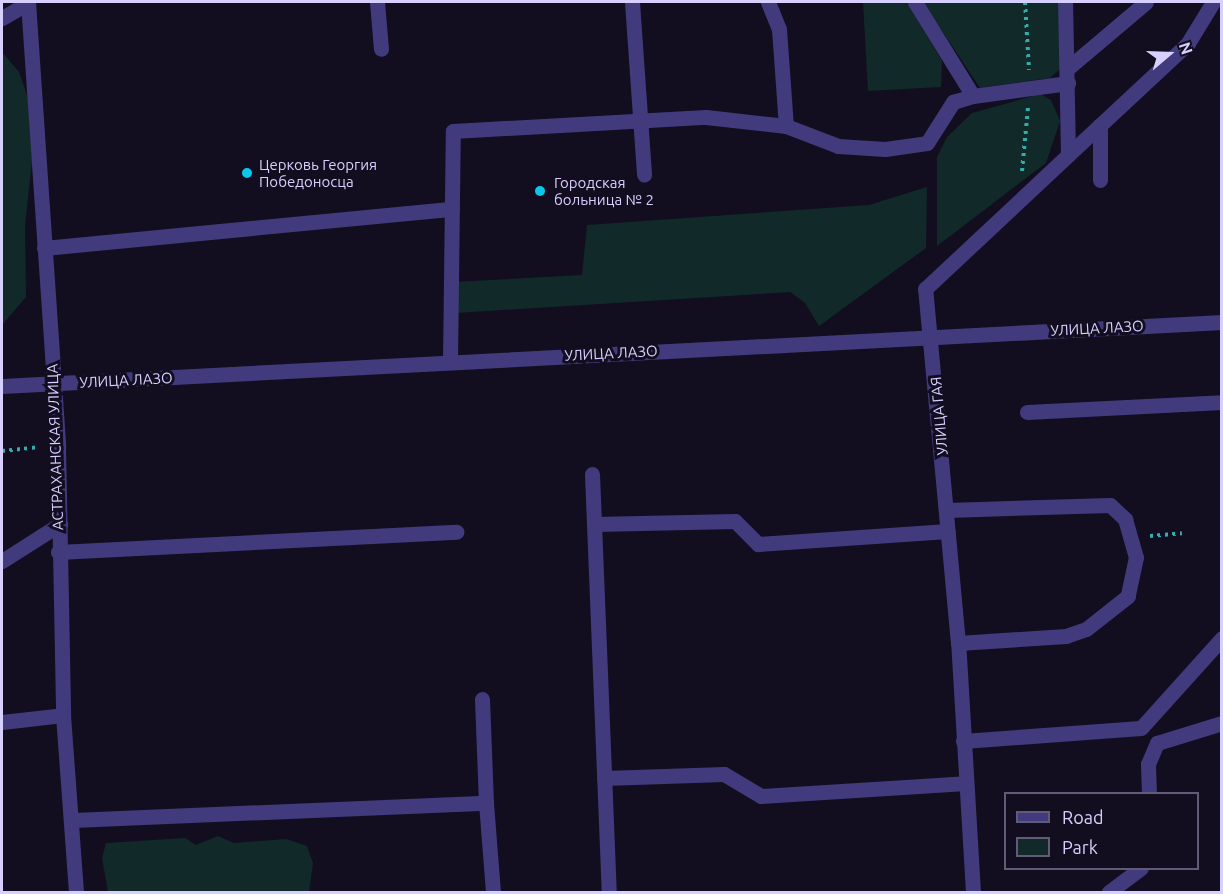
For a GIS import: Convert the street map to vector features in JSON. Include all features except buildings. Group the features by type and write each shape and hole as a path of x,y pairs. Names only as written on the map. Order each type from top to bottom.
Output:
{"street":[{"path":"2,18 28,2"},
{"name":"АСТРАХАНСКАЯ УЛИЦА","path":"28,2 58,446 60,524 58,552 63,716 73,820 76,892"},
{"path":"377,2 381,49"},
{"path":"632,2 644,175"},
{"path":"768,2 779,29 786,126"},
{"path":"915,2 973,96"},
{"path":"1065,2 1068,155"},
{"path":"450,362 453,131 706,117 786,126 861,150 910,147 935,135 953,102 1068,75 1146,2"},
{"path":"1068,155 1188,43 1212,2"},
{"path":"1100,124 1100,180"},
{"name":"УЛИЦА ГАЯ","path":"973,892 958,643 932,335 925,289 1068,155"},
{"path":"44,248 452,209"},
{"name":"УЛИЦА ЛАЗО","path":"2,386 932,335 1221,322"},
{"path":"1027,412 1221,402"},
{"path":"592,474 609,892"},
{"path":"947,510 1110,505 1125,519 1136,557 1128,596 1101,620 1066,636 958,643"},
{"path":"594,524 735,521 758,544 948,531"},
{"path":"2,561 60,524"},
{"path":"58,552 456,532"},
{"path":"963,741 1141,728 1221,638"},
{"path":"482,699 486,803 493,892"},
{"path":"2,722 63,716"},
{"path":"1149,792 1148,764 1157,743 1221,723"},
{"path":"604,778 724,774 761,796 966,783"},
{"path":"73,820 486,803"},
{"path":"1109,892 1138,870"}],"path":[{"path":"2,451 58,446"},
{"path":"1132,537 1182,533"}],"green space":[{"path":"863,2 907,2 942,61 941,87 868,91"},
{"path":"923,2 1061,2 1061,68 1050,78 980,88"},
{"path":"2,52 19,72 28,98 32,161 25,226 26,297 2,325"},
{"path":"1040,94 1051,100 1060,121 1046,163 937,246 937,157 947,137 972,113"},
{"path":"927,187 926,248 819,326 805,303 790,292 456,313 454,282 582,275 587,225 869,205"},
{"path":"218,836 234,843 286,839 307,846 313,863 309,892 108,892 102,858 106,843 185,838 196,845"}],"place":[{"name":"Церковь Георгия Победоносца","path":"247,173"},
{"name":"Городская больница № 2","path":"540,191"}]}
